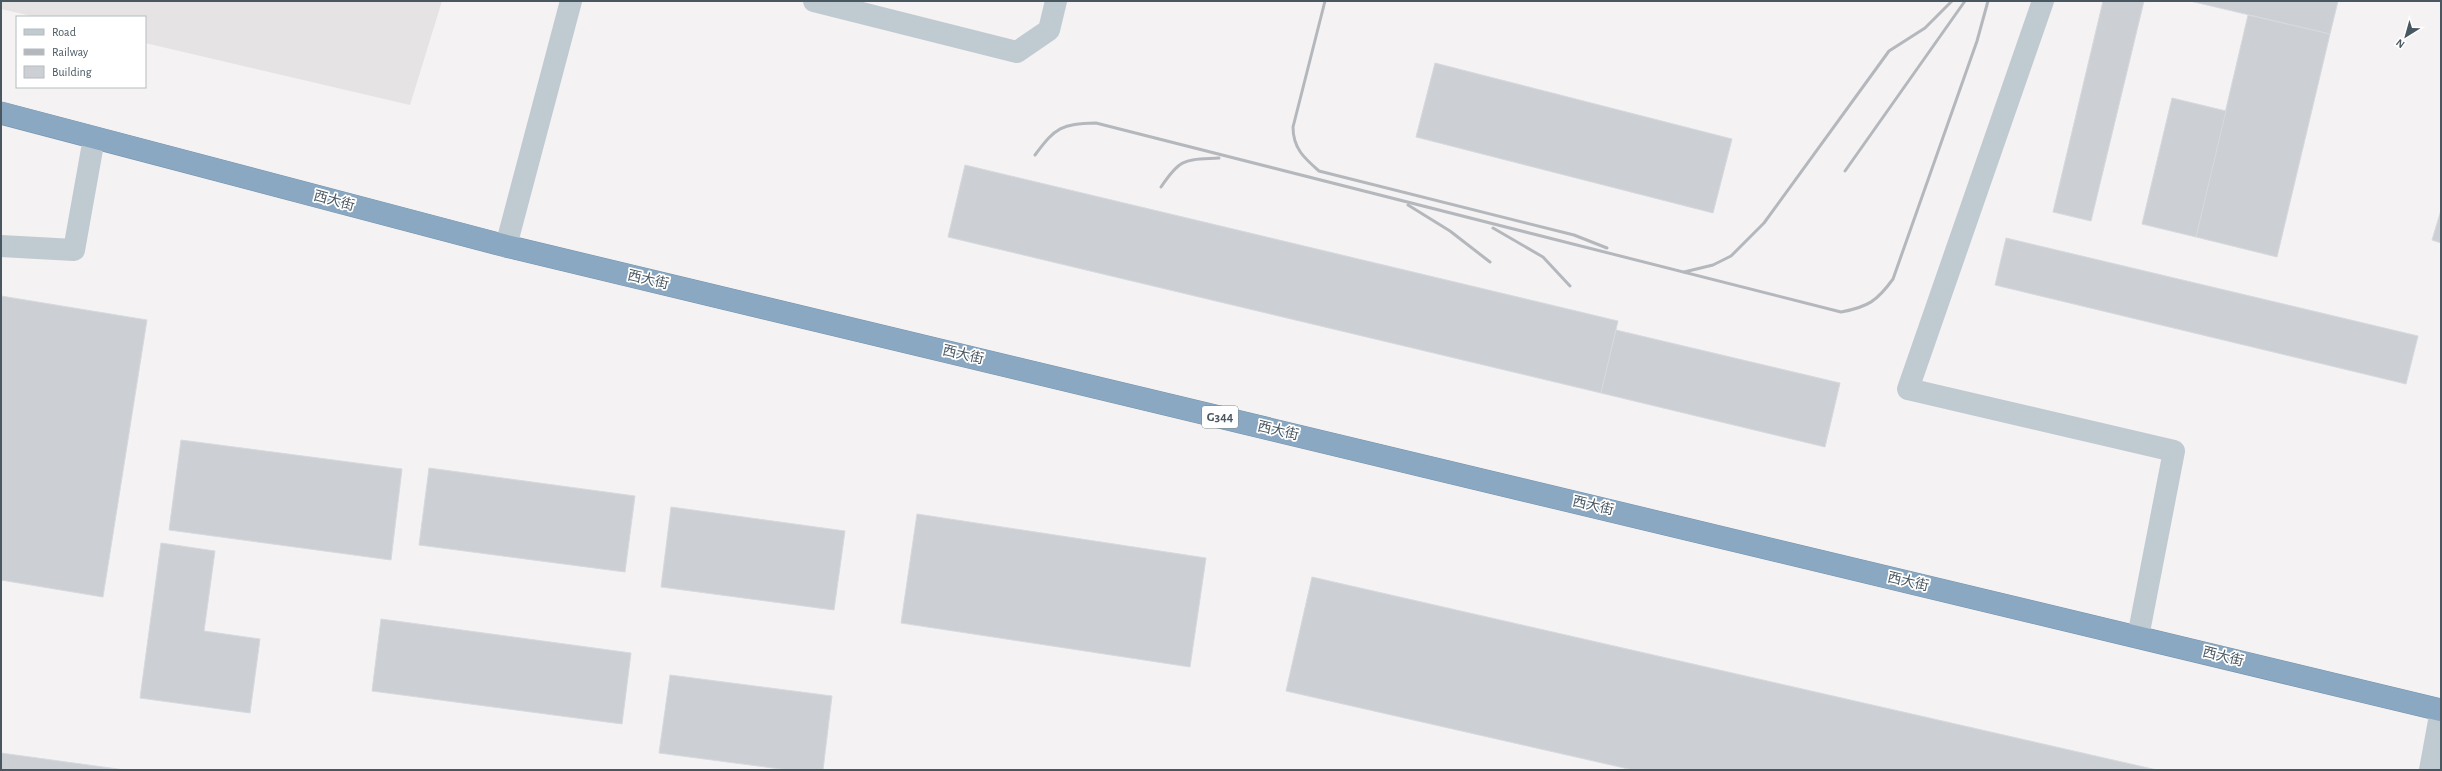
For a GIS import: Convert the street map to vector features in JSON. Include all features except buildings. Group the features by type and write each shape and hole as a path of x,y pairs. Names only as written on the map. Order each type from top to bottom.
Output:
{"highway":[{"name":"西大街","path":"1,113 506,246 2441,710"}],"street":[{"path":"506,246 571,1"},
{"path":"814,1 1017,52 1048,30 1056,1"},
{"path":"2043,1 1908,389 2174,451 2138,637"},
{"path":"1,246 74,250 94,138"},
{"path":"2430,770 2441,710"}],"shaded area":[{"path":"1,1 442,1 410,105 146,43 146,16 32,16 1,9"}],"railway":[{"path":"1325,1 1293,127 1297,147 1304,157 1319,171 1574,235 1607,248"},
{"path":"1684,272 1713,265 1731,256 1764,223 1889,51 1925,28 1952,1"},
{"path":"1845,171 1965,1"},
{"path":"1035,155 1048,138 1060,129 1075,124 1096,123 1841,312 1858,308 1871,302 1882,293 1893,279 1977,41 1988,1"},
{"path":"1161,187 1179,165 1191,160 1219,158"},
{"path":"1408,205 1450,231 1490,262"},
{"path":"1493,228 1543,257 1570,286"}]}
